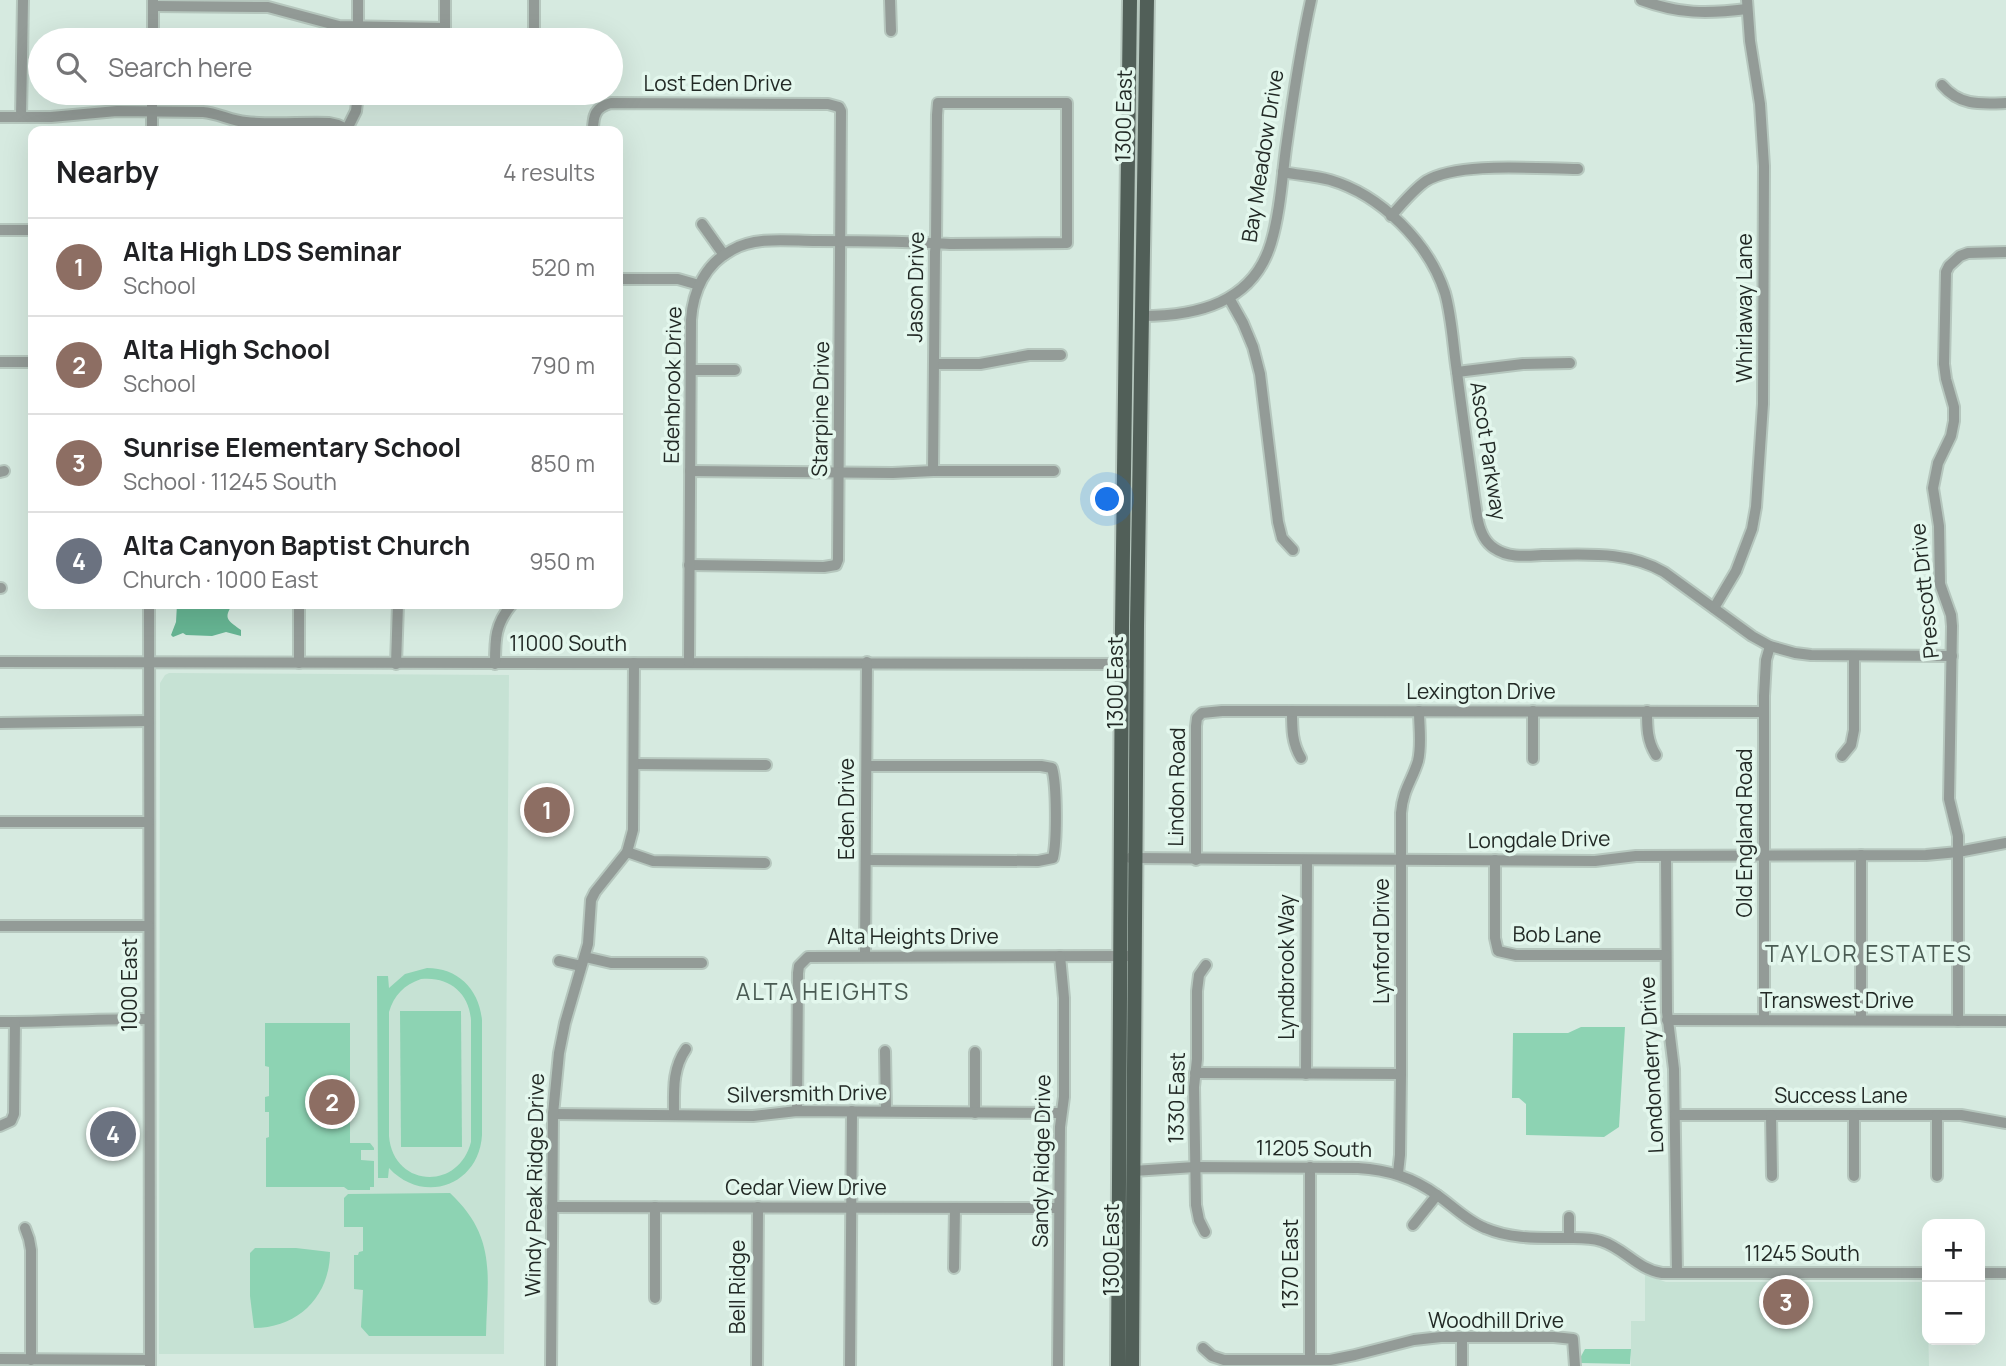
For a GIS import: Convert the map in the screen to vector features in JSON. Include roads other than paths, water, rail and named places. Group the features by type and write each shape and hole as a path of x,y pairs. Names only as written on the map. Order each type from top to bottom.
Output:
{"main road":[{"name":"1300 East","path":"1128,858 1122,664 1130,0"},
{"name":"1300 East","path":"1118,1366 1128,858 1137,664 1147,0"},
{"path":"1127,232 1132,256 1133,308 1142,316"},
{"name":"1300 East","path":"1127,956 1133,1171 1132,1366"}],"street":[{"path":"21,117 23,0"},
{"path":"358,0 358,27"},
{"path":"153,28 153,3 268,7 321,23 358,27 445,28 445,0"},
{"path":"534,0 534,28"},
{"path":"890,0 891,31"},
{"name":"Bay Meadow Drive","path":"1142,316 1183,314 1214,306 1250,279 1266,257 1275,225 1296,70 1311,0"},
{"path":"1641,0 1672,10 1693,13 1715,13 1747,5"},
{"name":"Whirlaway Lane","path":"1714,608 1736,571 1752,529 1763,404 1764,166 1760,104 1747,5"},
{"path":"1942,85 1950,95 1961,100 1983,104 2006,103"},
{"name":"Lost Eden Drive","path":"623,103 828,104 839,107"},
{"name":"Jason Drive","path":"933,471 939,103 1067,103 1066,243"},
{"path":"152,105 152,126"},
{"path":"350,126 357,105"},
{"name":"Lost Eden Drive","path":"593,126 598,109 607,105"},
{"name":"Starpine Drive","path":"689,565 836,565 842,122 839,107"},
{"path":"0,117 152,111 214,113 248,126"},
{"path":"270,126 329,123 338,126"},
{"path":"1391,216 1411,193 1427,181 1445,173 1474,169 1578,169"},
{"name":"Ascot Parkway","path":"1283,172 1329,180 1372,200 1418,242 1429,258 1449,311 1476,516 1484,538 1492,547 1510,555 1604,555 1650,564 1752,636 1770,646 1795,653 1952,656"},
{"path":"702,224 724,255"},
{"path":"0,230 28,230"},
{"name":"Edenbrook Drive","path":"689,662 692,308 699,285 714,262 733,248 755,242 1066,243"},
{"name":"Prescott Drive","path":"1958,1021 1958,836 1950,799 1951,615 1939,573 1939,526 1933,488 1938,463 1951,436 1954,421 1954,407 1945,379 1944,364 1945,272 1960,256 1968,253 2006,252"},
{"path":"623,279 678,279 699,285"},
{"path":"1228,298 1253,347 1259,374 1278,523 1282,538 1293,550"},
{"path":"934,365 980,364 1029,355 1061,355"},
{"path":"0,362 28,362"},
{"path":"1457,372 1524,364 1570,363"},
{"path":"691,370 735,370"},
{"path":"690,471 1054,471"},
{"name":"1000 East","path":"149,609 150,1363"},
{"path":"299,609 299,663"},
{"path":"396,664 398,609"},
{"path":"495,664 495,642 499,623 509,609"},
{"name":"Old England Road","path":"1764,1020 1764,712 1765,668 1770,646"},
{"path":"1842,756 1851,745 1854,730 1854,656"},
{"name":"11000 South","path":"0,662 1137,664"},
{"name":"Eden Drive","path":"865,956 867,662"},
{"name":"Windy Peak Ridge Drive","path":"551,1366 553,1114 559,1053 583,961 589,932 591,900 627,852 633,830 634,663"},
{"name":"Lexington Drive","path":"1199,714 1222,711 1764,712"},
{"path":"1292,711 1292,736 1301,758"},
{"name":"Lynford Drive","path":"1398,1173 1401,1155 1402,803 1403,793 1419,755 1419,711"},
{"path":"1533,711 1533,759"},
{"path":"1647,712 1647,734 1656,755"},
{"name":"Lindon Road","path":"1196,860 1196,726 1199,714"},
{"path":"0,723 149,721"},
{"path":"634,764 766,765"},
{"path":"866,860 1038,861 1053,858 1055,845 1052,768 867,766"},
{"path":"0,822 149,822"},
{"name":"Longdale Drive","path":"1128,858 1595,861 1666,856 1861,856 1958,852 2006,843"},
{"path":"627,852 642,859 664,862 765,863"},
{"name":"Londonderry Drive","path":"1666,856 1667,1020 1674,1056 1677,1273"},
{"path":"1861,856 1861,1020"},
{"name":"Lyndbrook Way","path":"1306,1074 1307,860"},
{"name":"Bob Lane","path":"1495,860 1497,951 1516,954 1666,955"},
{"path":"0,926 149,926"},
{"name":"Sandy Ridge Drive","path":"1059,1366 1059,1208 1064,1085 1064,998 1060,956"},
{"name":"Alta Heights Drive","path":"797,1111 799,966 808,957 1127,956"},
{"path":"559,961 702,963"},
{"name":"1330 East","path":"1205,1232 1196,1205 1195,1073 1197,991 1199,975 1206,965"},
{"path":"0,1022 149,1018"},
{"name":"Transwest Drive","path":"1667,1020 2006,1021"},
{"path":"6,1124 15,1110 15,1022"},
{"path":"674,1115 675,1073 678,1060 686,1049"},
{"path":"885,1051 886,1111"},
{"path":"975,1052 975,1114"},
{"path":"1195,1073 1401,1074"},
{"name":"Silversmith Drive","path":"553,1114 753,1116 797,1111 1061,1113"},
{"path":"850,1366 852,1111"},
{"name":"Success Lane","path":"1675,1115 1961,1115 2006,1123"},
{"path":"1771,1115 1772,1176"},
{"path":"1937,1115 1937,1176"},
{"path":"1854,1116 1854,1176"},
{"name":"11205 South","path":"1133,1171 1195,1167 1310,1167 1358,1168 1398,1173 1422,1185 1469,1219 1498,1233 1531,1238 1586,1238 1603,1241 1643,1267 1653,1271 1677,1273"},
{"name":"1370 East","path":"1310,1167 1310,1360"},
{"path":"1413,1225 1437,1195"},
{"name":"Cedar View Drive","path":"552,1208 1059,1208"},
{"path":"655,1208 655,1298"},
{"name":"Bell Ridge","path":"757,1366 758,1208"},
{"path":"954,1268 955,1208"},
{"path":"1569,1217 1569,1238"},
{"path":"25,1228 31,1250 31,1360"},
{"name":"11245 South","path":"1677,1273 1922,1273"},
{"path":"1985,1273 2006,1273"},
{"path":"1462,1337 1462,1366"},
{"name":"Woodhill Drive","path":"1203,1348 1212,1356 1224,1360 1310,1360 1343,1358 1427,1338 1554,1337 1573,1339 1575,1366"},
{"path":"0,1360 150,1363"}],"place":[{"name":"Alta High LDS Seminar","path":"547,810"},
{"name":"Alta High School","path":"332,1102"},
{"name":"Alta Canyon Baptist Church","path":"113,1134"},
{"name":"Sunrise Elementary School","path":"1786,1302"}],"district":[{"name":"TAYLOR ESTATES","path":"1869,954"},
{"name":"ALTA HEIGHTS","path":"823,992"}]}
